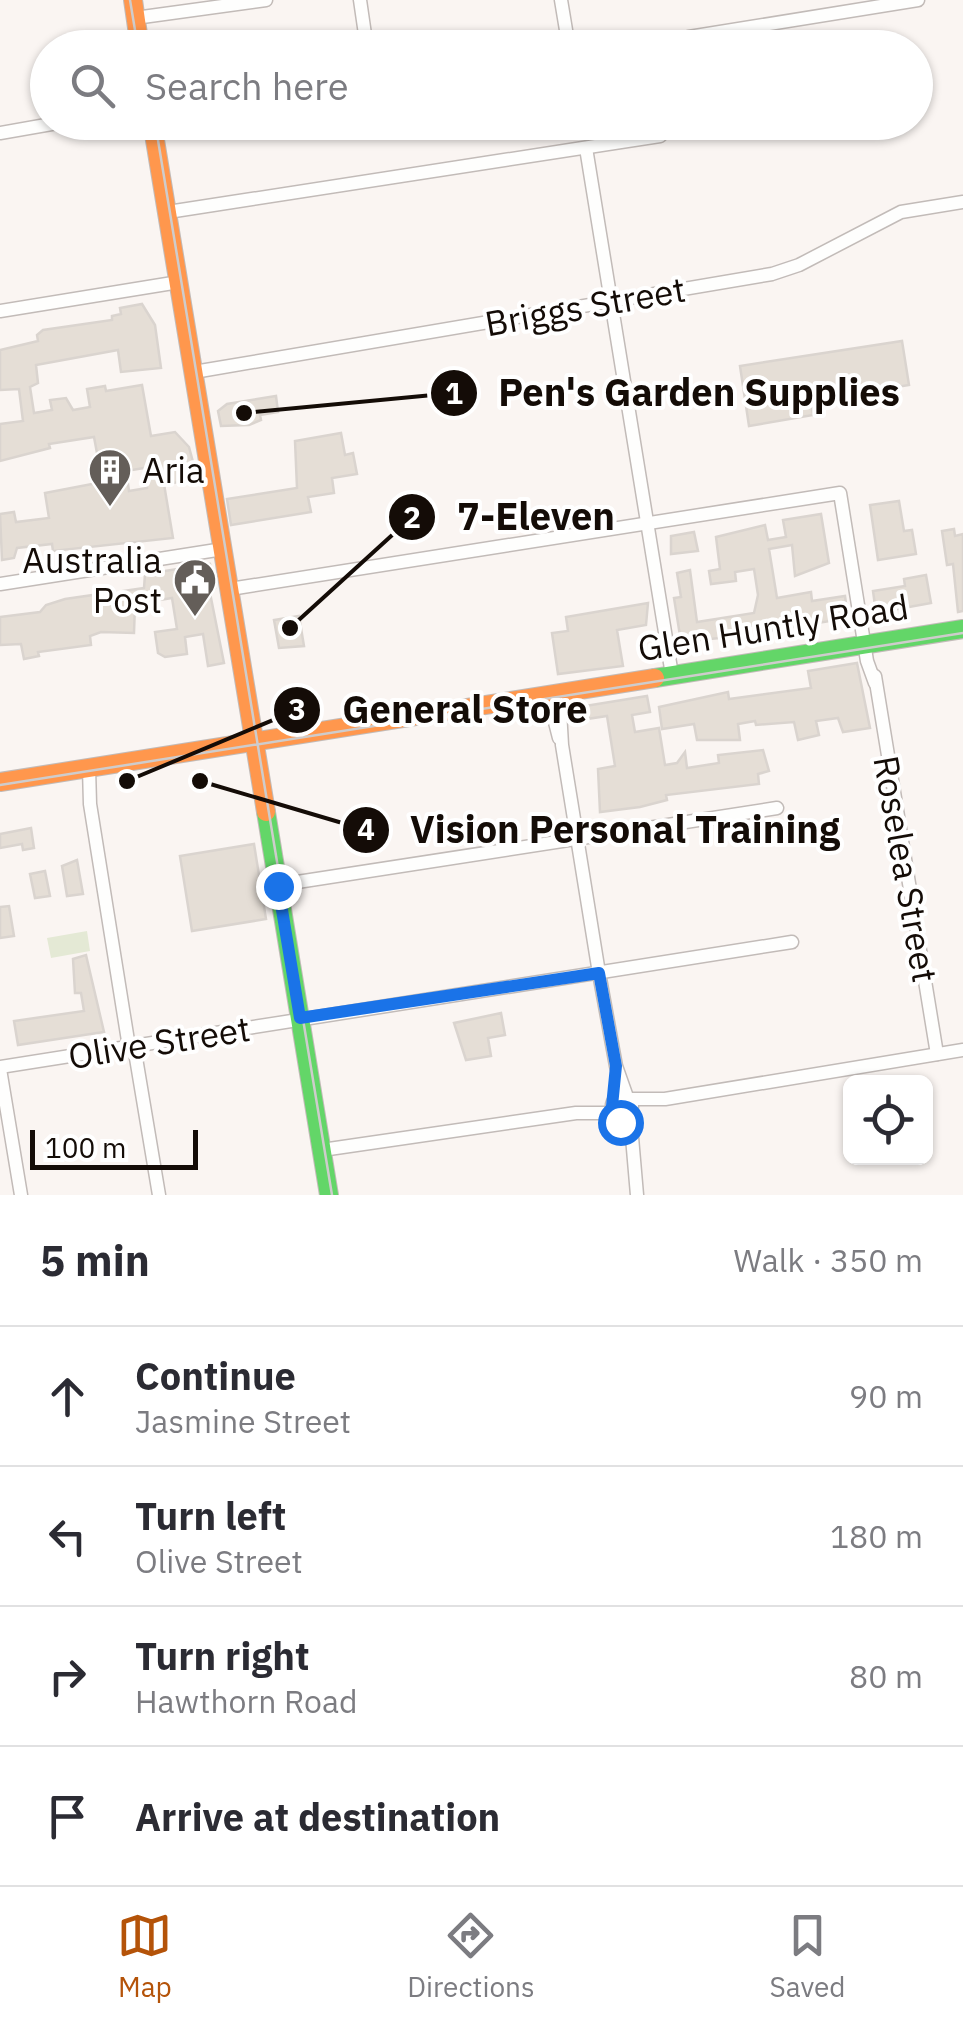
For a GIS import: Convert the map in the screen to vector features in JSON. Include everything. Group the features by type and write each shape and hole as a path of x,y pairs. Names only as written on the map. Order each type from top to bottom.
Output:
{"main road":[{"path":"155,140 329,1195"},
{"name":"Glen Huntly Road","path":"0,782 963,630"}],"street":[{"path":"135,14 187,12 266,0"},
{"path":"360,0 364,30"},
{"path":"561,0 566,30"},
{"path":"732,30 918,0"},
{"path":"0,132 30,127"},
{"path":"168,216 635,140"},
{"path":"586,148 672,676"},
{"name":"Briggs Street","path":"194,372 772,274 800,265 901,212 963,202"},
{"path":"0,310 179,282"},
{"name":"Roselea Street","path":"648,524 840,493 938,1054"},
{"path":"230,589 648,524"},
{"path":"0,584 223,549"},
{"path":"553,694 637,1195"},
{"path":"84,769 159,1195"},
{"path":"278,886 778,808"},
{"name":"Olive Street","path":"0,1068 792,942"},
{"path":"322,1154 963,1050"},
{"path":"0,1068 21,1195"}],"green space":[{"path":"87,931 90,951 51,958 47,938"}],"building":[{"path":"142,304 155,325 161,368 121,372 118,350 36,365 38,383 30,387 34,413 52,410 50,400 66,398 73,410 90,407 87,389 105,386 106,391 142,385 151,436 175,432 189,447 193,462 196,480 164,484 173,538 53,551 52,544 17,548 14,558 2,560 0,514 14,512 16,522 49,518 45,493 113,480 100,469 94,437 49,444 50,448 0,461 0,424 23,421 19,389 0,390 0,350 38,341 37,335 43,330 112,320 112,316 121,314 120,308","holes":["144,468 147,488 129,491 126,471"]},
{"path":"902,341 909,385 811,401 813,415 749,426 740,366"},
{"path":"276,396 278,412 260,415 261,420 249,425 221,426 218,411 227,404"},
{"path":"341,433 345,455 353,453 357,474 332,478 334,493 308,497 311,512 231,525 227,499 297,488 295,441"},
{"path":"899,501 904,531 912,530 916,554 878,560 870,505"},
{"path":"821,514 829,563 795,576 792,545 769,549 777,598 811,592 812,601 845,596 848,618 770,631 762,624 744,627 739,636 681,642 674,598 681,597 677,573 690,570 697,622 754,613 758,595 754,569 735,572 736,581 711,584 709,571 720,569 716,537 765,525 768,540 786,537 783,520"},
{"path":"954,529 955,536 963,534 963,611 958,612 953,564 947,565 942,531"},
{"path":"694,532 698,551 671,554 671,536"},
{"path":"210,564 215,588 210,593 224,663 208,666 203,634 185,637 187,654 165,657 158,653 155,632 177,629 172,598 135,604 134,633 101,632 90,636 91,645 38,652 39,656 24,659 21,644 0,645 0,617 40,612 46,605 65,599 100,594 101,600 124,596 123,591 144,588 145,574"},
{"path":"926,575 931,603 876,613 873,591 905,586 904,579"},
{"path":"648,603 646,625 617,630 623,666 558,674 552,633 568,631 566,617"},
{"path":"299,616 304,646 279,648 274,620"},
{"path":"857,663 870,728 843,732 838,718 816,721 819,735 798,740 794,722 738,724 740,740 697,740 694,724 662,729 659,707 728,692 729,699 811,688 808,671"},
{"path":"647,696 650,712 632,715 635,732 659,728 665,765 677,763 685,752 687,768 719,763 718,755 763,750 769,771 758,774 759,784 666,795 667,800 640,807 600,812 598,769 615,766 607,716 587,719 585,706"},
{"path":"31,828 34,848 23,850 22,844 0,848 0,834"},
{"path":"254,844 266,919 192,931 180,856"},
{"path":"77,860 83,894 67,896 62,866"},
{"path":"45,871 50,896 35,898 30,874"},
{"path":"9,906 14,936 0,938 0,907"},
{"path":"86,955 104,1032 18,1045 14,1021 84,1011 81,993 75,993 73,959"},
{"path":"501,1013 505,1035 488,1038 491,1056 466,1060 454,1023"}],"tram line":[{"path":"130,0 135,30"},
{"path":"158,140 332,1195"},
{"path":"0,785 963,633"}],"traffic: fast":[{"path":"655,678 963,629"},
{"path":"266,812 329,1195"}],"traffic: slow":[{"path":"133,0 137,30"},
{"path":"155,140 266,812"},
{"path":"0,782 655,678"}],"place":[{"name":"Pen's Garden Supplies","path":"244,413"},
{"name":"Aria","path":"110,508"},
{"name":"Australia Post","path":"195,618"},
{"name":"7-Eleven","path":"290,628"},
{"name":"General Store","path":"127,781"},
{"name":"Vision Personal Training","path":"200,781"}],"route":[{"path":"278,886 300,1018 599,973 616,1066 612,1110 620,1122"}]}
